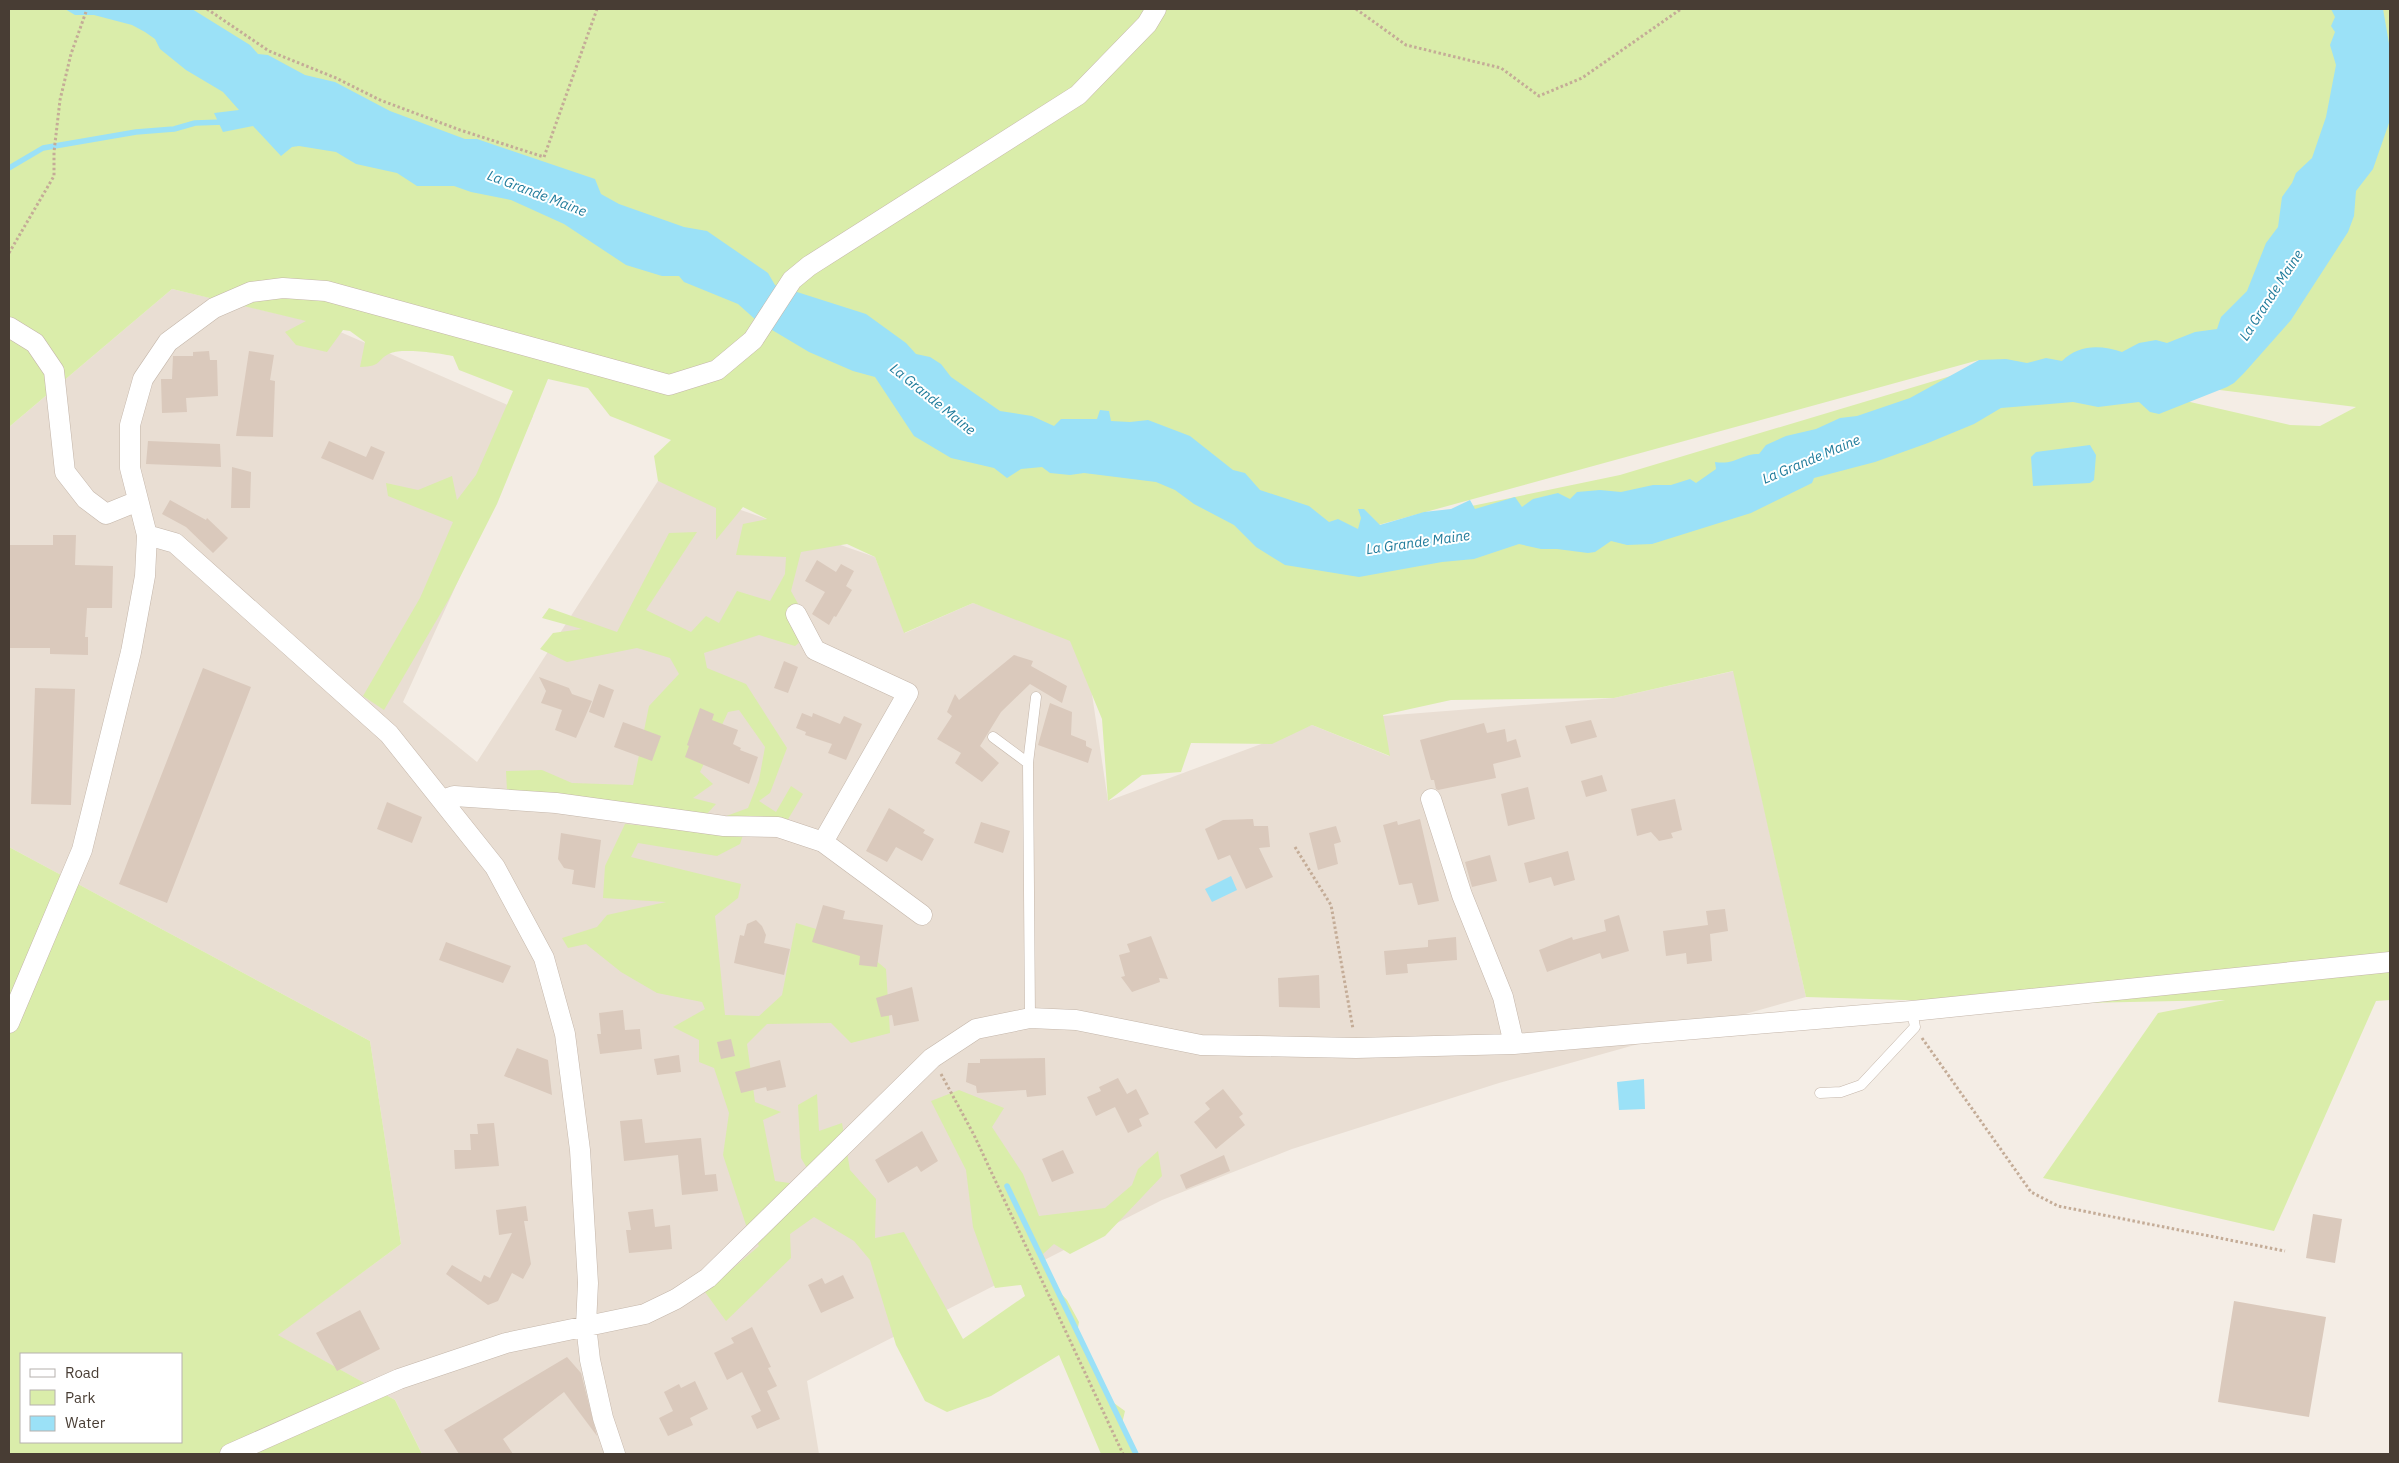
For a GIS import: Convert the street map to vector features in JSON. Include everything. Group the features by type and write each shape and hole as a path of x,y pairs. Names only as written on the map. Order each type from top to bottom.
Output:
{"street":[{"path":"9,1024 82,850 131,652 145,576 147,535 130,468 130,425 143,379 168,342 214,308 251,292 283,288 326,290 669,385 717,370 753,340 792,280 809,266 1078,95 1147,24 1156,9"},
{"path":"9,327 35,343 54,371 65,472 86,499 106,514 138,501"},
{"path":"147,535 175,543 389,734 495,867 544,958 565,1034 580,1150 588,1283 586,1325 590,1360 615,1454"},
{"path":"796,614 815,650 908,693 823,842"},
{"path":"442,800 454,796 546,802 724,826 778,827 823,842 922,915"},
{"path":"1431,799 1462,895 1503,997 1514,1044"},
{"path":"230,1454 399,1380 506,1343 645,1314 676,1299 708,1278 932,1058 976,1029 1030,1018 1076,1020 1201,1045 1356,1048 1514,1044 1913,1019 2390,962"}],"lane":[{"path":"1030,1018 1028,763 1036,697"},
{"path":"993,737 1028,763"},
{"path":"1820,1093 1841,1092 1860,1085 1913,1019"}],"path":[{"path":"9,253 54,176 54,152 60,100 71,54 87,9"},
{"path":"207,9 269,51 336,78 380,100 460,130 544,157 598,9"},
{"path":"1356,9 1406,45 1501,68 1539,96 1582,78 1680,9"},
{"path":"1295,847 1331,904 1356,1048"},
{"path":"1913,1019 2031,1192 2058,1206 2285,1251"},
{"path":"932,1058 974,1135 1123,1454"}],"shaded area":[{"path":"172,289 322,324 533,416 403,702 477,762 658,481 875,557 905,633 973,603 1084,641 1108,801 1312,725 1389,756 1382,716 1614,698 1734,671 1806,997 1499,1083 1292,1149 1162,1200 807,1381 819,1454 422,1454 395,1400 277,1335 401,1244 370,1041 9,847 9,427"}],"green space":[{"path":"9,9 2390,9 2390,1000 2376,1001 2274,1231 2043,1178 2158,1013 2225,1000 2034,1004 1806,997 1733,671 1614,698 1451,700 1383,715 1390,756 1312,725 1272,744 1191,743 1181,772 1142,775 1108,801 1102,719 1070,641 973,603 904,633 875,557 847,544 801,552 791,591 813,631 795,646 759,635 704,653 707,668 746,684 787,748 770,793 759,801 776,812 791,786 803,794 787,821 721,818 748,808 759,780 765,747 739,710 728,712 700,772 713,784 693,798 716,804 706,815 507,791 506,771 542,770 572,783 633,785 649,706 679,674 670,658 637,648 567,662 540,649 553,633 582,629 542,618 549,608 617,632 669,533 697,532 646,610 691,632 706,616 719,623 737,591 770,601 785,574 786,557 736,555 743,524 767,519 743,507 716,540 716,508 658,481 654,456 671,440 610,416 588,388 548,379 497,504 449,599 384,710 363,696 420,598 453,522 388,496 386,483 418,490 452,476 457,500 476,475 513,391 459,370 453,356 412,351 396,352 386,356 376,364 360,367 365,342 350,331 343,330 327,352 296,345 285,332 306,321 172,289 9,427","holes":["1979,360 1994,363 1620,475 1371,527","2051,369 2356,407 2320,426 2290,425"]},
{"path":"625,824 743,835 740,844 717,856 638,843 631,857 741,884 738,898 715,916 725,1015 759,1016 782,995 796,923 850,939 886,969 890,1033 851,1043 831,1023 767,1024 747,1044 755,1102 781,1112 763,1120 775,1181 818,1187 801,1158 798,1105 817,1094 819,1131 842,1123 850,1170 876,1199 875,1238 904,1232 963,1339 1025,1296 1021,1285 995,1288 973,1227 966,1170 931,1101 959,1090 1004,1108 992,1127 1023,1174 1039,1216 1105,1208 1132,1185 1138,1169 1158,1151 1162,1176 1105,1236 1070,1254 1054,1244 1043,1254 1056,1288 1067,1300 1079,1322 1077,1333 1111,1401 1125,1411 1121,1428 1134,1454 1101,1454 1059,1355 991,1396 947,1412 925,1401 896,1345 870,1260 854,1241 814,1217 790,1234 791,1258 726,1321 705,1292 759,1246 746,1225 723,1155 729,1113 714,1068 699,1062 699,1040 673,1027 705,1009 702,1002 657,993 621,972 586,944 568,948 562,938 597,927 607,915 666,902 603,898 605,866"},
{"path":"9,847 370,1041 401,1244 278,1335 395,1400 422,1454 9,1454"}],"water":[{"name":"La Grande Maine","path":"65,9 192,9 250,45 258,54 268,55 305,75 335,82 390,111 465,139 477,139 595,179 601,194 619,204 684,227 707,231 768,273 775,285 866,314 906,343 916,354 930,357 941,364 951,377 1000,411 1032,416 1054,426 1061,419 1097,419 1100,410 1109,411 1111,421 1130,422 1148,420 1190,436 1233,470 1245,473 1260,490 1309,506 1329,522 1338,519 1358,529 1361,518 1358,509 1364,509 1380,525 1424,512 1451,509 1470,500 1475,509 1515,497 1522,507 1533,499 1558,493 1570,499 1577,492 1600,490 1621,492 1653,485 1671,485 1690,479 1696,483 1716,469 1715,462 1734,461 1753,454 1759,454 1766,445 1786,436 1816,429 1840,418 1857,416 1910,398 1979,360 2006,359 2027,363 2046,358 2062,361 2076,351 2083,349 2098,347 2122,352 2139,343 2156,340 2167,343 2195,332 2217,329 2221,317 2247,291 2266,243 2278,227 2282,197 2292,183 2296,173 2312,158 2326,117 2336,65 2330,45 2335,32 2331,26 2335,17 2331,9 2383,9 2390,49 2389,123 2373,169 2356,191 2354,216 2348,232 2291,320 2245,372 2227,387 2159,414 2150,412 2139,402 2098,407 2073,402 2001,408 1974,424 1928,443 1875,462 1814,478 1812,483 1751,513 1652,544 1627,545 1611,541 1595,552 1588,553 1541,549 1519,544 1474,559 1442,562 1359,577 1285,565 1256,547 1234,525 1194,504 1175,490 1156,482 1084,473 1070,475 1050,473 1042,467 1021,469 1007,478 994,468 951,458 914,436 875,377 853,371 809,352 757,321 738,304 684,282 679,276 662,276 626,265 564,224 511,200 471,192 454,186 417,186 397,173 356,164 336,152 299,146 292,147 281,156 253,126 223,132 214,113 239,110 223,92 186,70 160,49 155,39 132,25 94,15 75,15"},
{"path":"2090,445 2096,455 2094,480 2090,483 2033,486 2031,457 2036,452"},
{"path":"1231,876 1237,890 1212,902 1205,889"},
{"path":"1644,1079 1645,1109 1619,1110 1617,1082"}],"building":[{"path":"209,351 210,360 217,360 218,396 186,398 187,412 162,413 161,379 172,379 173,356 193,356 193,352"},
{"path":"249,351 274,355 270,380 275,381 273,437 236,436"},
{"path":"148,441 220,444 221,467 146,464"},
{"path":"329,441 366,457 371,446 385,452 373,480 321,458"},
{"path":"232,467 251,472 250,508 231,508"},
{"path":"170,500 206,520 207,518 228,538 213,553 186,527 162,514"},
{"path":"53,535 76,535 75,565 113,566 112,608 87,608 85,637 88,637 88,655 50,654 50,648 9,648 9,545 53,545"},
{"path":"817,560 836,572 841,564 854,571 846,586 852,590 829,625 812,614 825,592 805,581"},
{"path":"1014,655 1033,661 1031,666 1067,686 1062,703 1030,684 1001,712 980,746 999,763 982,782 955,763 961,753 937,739 952,716 947,712 955,694 959,700"},
{"path":"784,661 798,667 788,693 774,688"},
{"path":"203,668 251,687 167,903 119,884"},
{"path":"539,677 569,688 572,694 592,701 576,738 555,730 562,710 541,703 546,691"},
{"path":"599,684 614,690 604,718 589,712"},
{"path":"35,688 75,689 71,805 31,804"},
{"path":"1050,703 1072,712 1071,735 1086,741 1086,746 1092,749 1088,763 1038,745"},
{"path":"700,708 714,714 712,720 738,730 733,744 741,748 740,750 758,757 749,784 685,757 689,746 687,745"},
{"path":"802,713 812,717 813,713 840,724 844,716 862,724 846,760 828,753 832,744 805,735 806,732 796,728"},
{"path":"1591,720 1597,737 1571,744 1565,726"},
{"path":"623,722 661,736 652,761 614,747"},
{"path":"1484,723 1487,733 1505,729 1507,742 1516,739 1521,757 1493,764 1496,778 1436,789 1434,780 1431,780 1420,740"},
{"path":"1602,775 1607,791 1586,797 1581,781"},
{"path":"1528,787 1535,819 1508,826 1501,794"},
{"path":"1675,799 1682,830 1671,833 1673,838 1659,841 1651,832 1637,836 1631,809"},
{"path":"387,802 422,817 412,843 377,829"},
{"path":"889,808 925,830 923,833 934,839 922,861 896,847 887,862 866,851"},
{"path":"1253,819 1254,826 1268,826 1270,847 1259,848 1273,877 1246,889 1230,855 1218,860 1205,829 1223,820"},
{"path":"1420,819 1439,901 1418,905 1412,883 1399,885 1383,825 1397,821 1398,825"},
{"path":"981,822 1010,831 1003,853 974,843"},
{"path":"1336,826 1341,842 1334,844 1338,864 1318,870 1309,833"},
{"path":"561,833 601,840 595,888 572,884 574,870 564,868 558,859"},
{"path":"1568,851 1575,880 1554,886 1551,877 1529,883 1524,863"},
{"path":"1490,855 1497,881 1472,887 1465,862"},
{"path":"823,905 845,911 843,919 883,925 877,967 859,965 860,956 812,942"},
{"path":"1725,909 1728,931 1710,934 1712,961 1687,964 1686,953 1666,956 1663,931 1708,925 1706,911"},
{"path":"1619,915 1629,951 1602,959 1600,953 1547,972 1539,950 1572,937 1573,940 1606,931 1604,920"},
{"path":"756,920 762,926 766,935 764,943 790,949 784,975 734,963 740,935 744,936 747,924"},
{"path":"1151,936 1168,979 1159,978 1160,982 1132,992 1121,977 1125,976 1119,955 1130,952 1127,944"},
{"path":"1456,937 1457,960 1407,964 1408,973 1386,975 1384,951 1428,947 1428,940"},
{"path":"446,942 511,966 503,983 439,960"},
{"path":"1319,975 1320,1008 1279,1007 1278,978"},
{"path":"912,987 919,1021 894,1026 892,1015 881,1017 876,998"},
{"path":"623,1010 625,1030 640,1029 642,1049 600,1054 597,1034 601,1034 599,1013"},
{"path":"731,1039 735,1056 721,1059 717,1042"},
{"path":"517,1048 548,1060 552,1095 504,1076"},
{"path":"679,1055 681,1072 657,1075 654,1059"},
{"path":"1045,1058 1046,1095 1027,1097 1026,1090 977,1093 976,1086 966,1082 968,1063 980,1063 980,1059"},
{"path":"780,1060 786,1087 767,1091 766,1087 741,1093 735,1072"},
{"path":"1118,1078 1127,1094 1136,1089 1149,1114 1139,1119 1142,1126 1128,1133 1115,1107 1096,1116 1087,1097 1101,1091 1099,1087"},
{"path":"1223,1089 1243,1114 1239,1117 1245,1125 1216,1149 1194,1122 1210,1109 1205,1103"},
{"path":"642,1119 645,1143 701,1138 705,1175 716,1174 718,1191 682,1195 678,1155 624,1161 620,1121"},
{"path":"494,1123 499,1166 455,1169 454,1150 471,1150 470,1134 478,1134 477,1124"},
{"path":"922,1131 938,1161 921,1172 917,1166 888,1183 875,1160"},
{"path":"1063,1150 1074,1173 1052,1182 1042,1159"},
{"path":"1224,1155 1230,1171 1186,1189 1180,1175"},
{"path":"526,1206 528,1221 524,1221 531,1264 523,1279 512,1273 498,1301 488,1305 446,1274 452,1265 481,1282 484,1275 490,1278 512,1233 499,1235 496,1210"},
{"path":"653,1209 655,1227 670,1225 672,1249 629,1253 626,1230 631,1230 628,1212"},
{"path":"2313,1214 2342,1219 2335,1263 2306,1258"},
{"path":"843,1275 854,1298 821,1313 808,1285 822,1278 825,1284"},
{"path":"2234,1301 2326,1317 2309,1417 2218,1402"},
{"path":"360,1310 380,1349 337,1371 316,1333"},
{"path":"752,1327 771,1367 768,1368 777,1386 767,1391 780,1419 757,1429 751,1416 761,1411 742,1372 727,1380 714,1353 734,1343 731,1338"},
{"path":"567,1357 581,1373 597,1436 564,1392 503,1439 513,1454 459,1454 444,1430"},
{"path":"695,1381 708,1409 690,1418 693,1425 668,1436 659,1418 673,1411 664,1392 679,1384 681,1388"}],"waterway":[{"path":"9,168 43,148 136,132 174,129 195,123 224,122"},
{"path":"1007,1186 1136,1454"}]}
